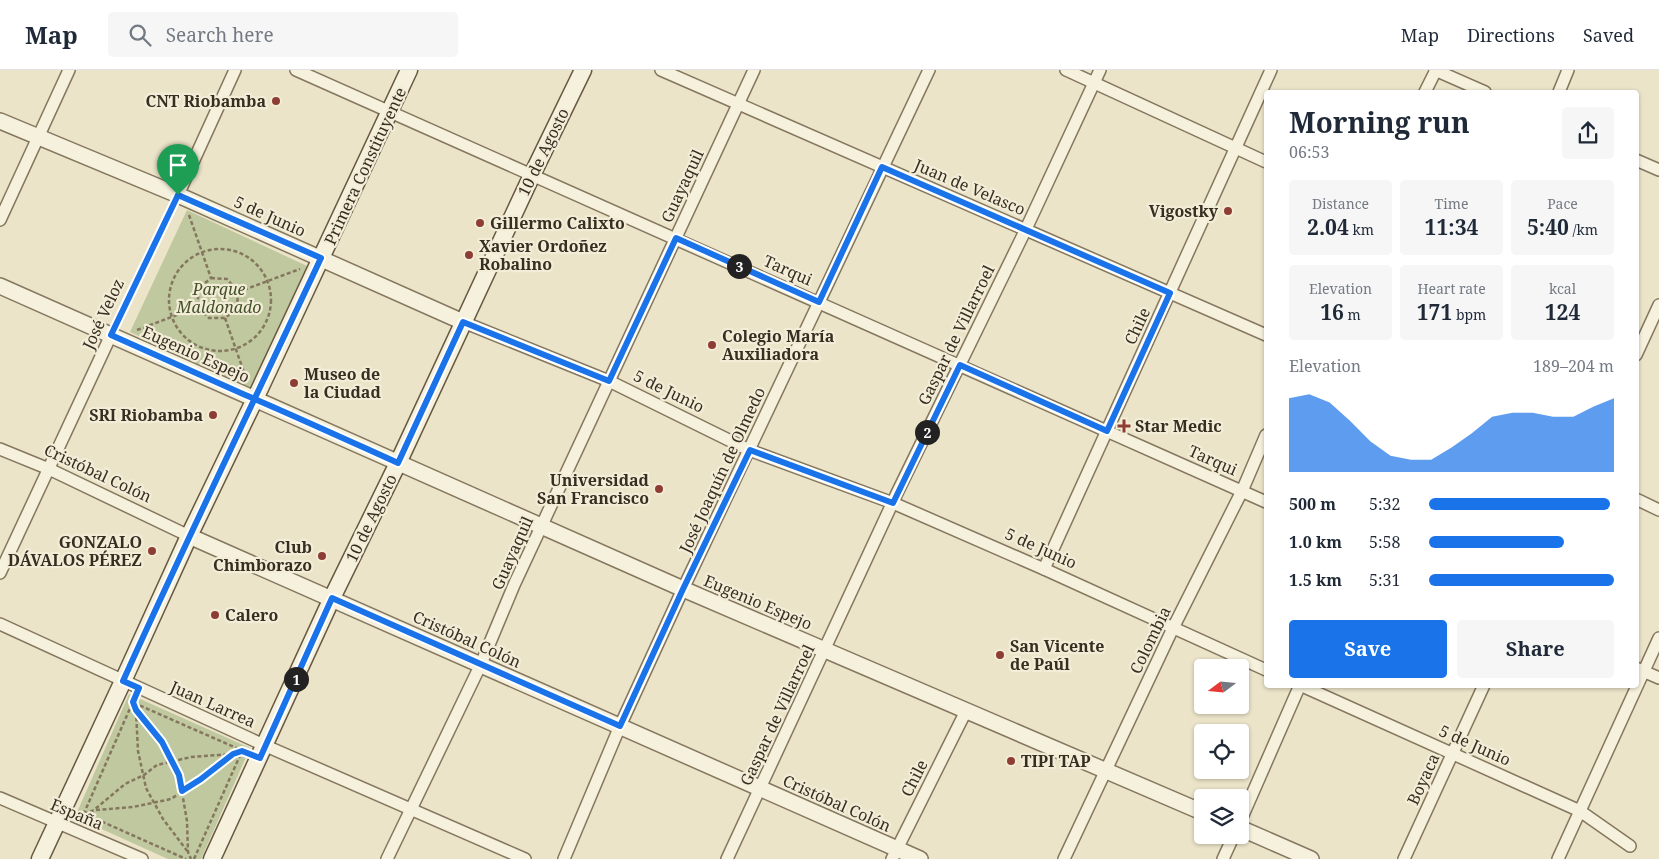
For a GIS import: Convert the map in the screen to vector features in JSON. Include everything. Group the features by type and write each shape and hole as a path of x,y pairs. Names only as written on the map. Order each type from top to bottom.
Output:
{"main road":[{"name":"Primera Constituyente","path":"40,859 120,688 252,394 321,258 409,70"},
{"name":"10 de Agosto","path":"212,859 266,746 332,598 398,463 583,70"}],"street":[{"path":"0,220 69,70"},
{"path":"178,195 235,70"},
{"name":"Tarqui","path":"296,70 1264,501"},
{"name":"Juan de Velasco","path":"661,70 1264,334"},
{"name":"Guayaquil","path":"387,859 481,664 514,585 754,70"},
{"name":"José Joaquín de Olmedo","path":"564,859 620,726 683,589 929,70"},
{"path":"1066,70 1264,161"},
{"name":"Gaspar de Villarroel","path":"727,859 893,503 1026,229 1100,70"},
{"name":"Chile","path":"1044,568 1170,293 1234,147 1271,70"},
{"path":"1426,90 1436,70 1481,90"},
{"path":"1560,90 1568,70"},
{"name":"5 de Junio","path":"0,121 178,195 463,322 609,381 750,450 893,503 1044,568 1264,669"},
{"path":"1639,161 1659,170"},
{"name":"Eugenio Espejo","path":"0,286 252,394 398,463 683,589 1194,808"},
{"path":"1641,332 1659,305"},
{"name":"José Veloz","path":"0,573 111,335"},
{"name":"Colombia","path":"1064,859 1173,628 1242,491 1264,440"},
{"name":"Cristóbal Colón","path":"0,448 49,469 189,536 761,788 894,854 920,859"},
{"path":"1639,500 1659,510"},
{"name":"Juan Larrea","path":"0,624 120,688 139,688 266,746 525,859"},
{"path":"1659,638 1640,670 1659,678"},
{"path":"1249,801 1299,688"},
{"name":"5 de Junio","path":"1307,688 1580,811 1630,846"},
{"name":"Boyaca","path":"1404,859 1483,688"},
{"path":"1558,859 1632,688"},
{"name":"Chile","path":"894,854 966,711"},
{"name":"España","path":"0,798 142,859"},
{"path":"1249,832 1311,859"},
{"path":"1223,859 1230,844"}],"path":[{"name":"José Veloz","path":"111,335 178,195"},
{"path":"189,215 211,278"},
{"path":"225,248 245,254 260,268 267,281 270,286 272,306 266,325 253,341 236,350 215,352 195,346 180,333 171,317 168,295 174,275 187,260 202,252 225,248"},
{"path":"238,292 300,269"},
{"path":"211,278 228,279 238,292 237,308 225,318 209,318 198,307 198,289 211,278"},
{"path":"137,330 198,307"},
{"path":"225,318 252,394"},
{"path":"120,688 133,702 136,710 138,751 146,788 163,819 193,859"},
{"path":"76,831 139,688"},
{"path":"133,702 242,751"},
{"path":"136,710 162,742 179,775 188,821 188,852"},
{"path":"193,859 248,738"},
{"path":"94,810 125,784 157,765 191,757 233,754 242,751"},
{"path":"84,814 94,810 133,807 171,799 233,754"},
{"path":"66,806 186,859"}],"green space":[{"name":"Parque Maldonado","path":"187,210 307,266 250,389 130,332"},
{"path":"129,694 250,748 201,859 168,859 75,817"}],"place":[{"name":"CNT Riobamba","path":"276,101"},
{"name":"Vigostky","path":"1228,211"},
{"name":"Gillermo Calixto","path":"480,223"},
{"name":"Xavier Ordoñez Robalino","path":"469,255"},
{"name":"Colegio María Auxiliadora","path":"712,345"},
{"name":"Museo de la Ciudad","path":"294,383"},
{"name":"SRI Riobamba","path":"213,415"},
{"name":"Star Medic","path":"1124,426"},
{"name":"Universidad San Francisco","path":"659,489"},
{"name":"GONZALO DÁVALOS PÉREZ","path":"152,551"},
{"name":"Club Chimborazo","path":"322,556"},
{"name":"Calero","path":"215,615"},
{"name":"San Vicente de Paúl","path":"1000,655"},
{"name":"TIPI TAP","path":"1011,761"}],"route":[{"path":"178,195 111,335 243,394 255,399 303,420 398,463 463,322 609,381 676,238 819,302 882,167 1170,293 1107,431 960,365 893,503 750,450 620,726 332,598 260,758 242,751 233,754 182,791 179,775 162,742 136,710 133,702 139,688 123,681 189,536 255,399 321,258 178,195"}]}
